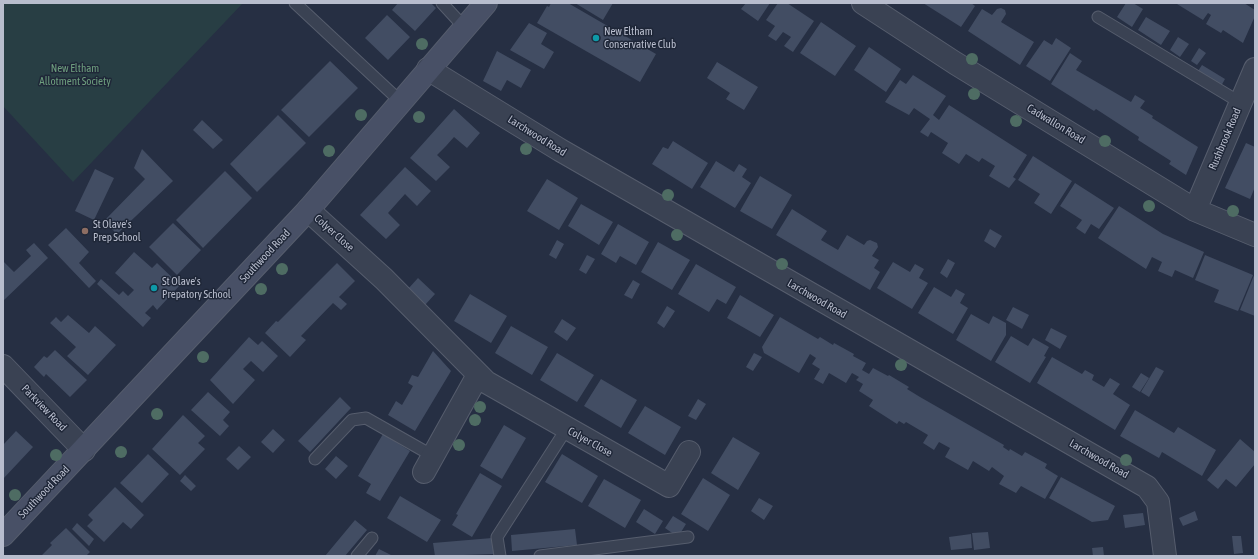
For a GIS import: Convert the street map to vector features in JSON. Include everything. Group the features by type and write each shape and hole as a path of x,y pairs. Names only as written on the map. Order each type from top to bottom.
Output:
{"street":[{"name":"Southwood Road","path":"3,535 308,210 400,101 486,3"},
{"name":"Cadwallon Road","path":"863,3 955,63 1195,210 1255,235"},
{"name":"Larchwood Road","path":"428,69 560,150 1147,487 1158,502 1165,556"},
{"name":"Rushbrook Road","path":"1195,210 1255,69"},
{"name":"Colyer Close","path":"308,210 384,280 478,376 488,383 669,486 689,452"},
{"name":"Parkview Road","path":"3,366 84,450"},
{"path":"428,464 478,376"}],"lane":[{"path":"295,3 400,101"},
{"path":"442,3 464,27"},
{"path":"1098,17 1240,103"},
{"path":"315,459 352,420 366,418 428,464"},
{"path":"500,556 497,537 566,428"},
{"path":"540,556 688,537"},
{"path":"357,556 372,538"}],"green space":[{"name":"New Eltham Allotment Society","path":"3,3 243,3 73,182 3,106"}],"building":[{"path":"398,3 431,3 436,8 415,31 392,10"},
{"name":"New Eltham Conservative Club","path":"551,3 568,3 656,54 640,82 537,23 547,6 549,7"},
{"path":"575,3 613,3 603,20"},
{"path":"746,3 770,3 758,21 741,9"},
{"path":"778,3 787,3 814,21 793,52 784,46 791,37 783,32 776,41 768,36 775,26 766,20"},
{"path":"923,3 971,3 975,6 961,27"},
{"path":"1126,3 1133,3 1143,9 1132,27 1117,17"},
{"path":"1244,3 1255,10 1255,16 1243,43 1223,30 1221,33 1206,24 1211,15 1208,13 1203,20 1177,4"},
{"path":"1001,8 1005,10 1006,14 1001,22 1034,42 1020,65 968,31 982,9 992,15 997,9"},
{"path":"387,15 410,37 388,60 365,38"},
{"path":"1146,17 1170,31 1161,45 1138,30"},
{"path":"821,22 856,46 835,76 800,53"},
{"path":"529,23 547,33 541,44 554,52 544,69 510,50"},
{"path":"1178,37 1189,44 1180,57 1170,50"},
{"path":"1056,38 1071,48 1050,81 1026,66 1044,40 1052,45"},
{"path":"869,47 901,69 886,92 854,70"},
{"path":"1199,48 1206,53 1197,65 1191,61"},
{"path":"497,51 531,70 521,88 507,80 501,91 483,81"},
{"path":"1070,53 1082,61 1076,70 1131,102 1135,95 1145,101 1140,108 1153,116 1152,118 1198,147 1186,175 1169,164 1171,161 1138,140 1139,137 1096,109 1094,111 1051,84"},
{"path":"330,61 358,88 309,137 281,110"},
{"path":"717,62 758,87 744,110 726,99 730,93 707,78"},
{"path":"1202,65 1225,79 1220,88 1196,74"},
{"path":"913,75 946,96 933,115 939,120 949,105 1027,155 1013,177 1016,179 1009,188 989,176 995,166 982,158 979,162 966,154 959,164 942,153 948,143 931,132 928,137 920,132 930,119 914,108 909,115 885,102 900,80 906,84"},
{"path":"454,109 480,133 467,148 454,137 437,155 450,167 436,181 410,158"},
{"path":"278,115 306,143 257,192 230,164"},
{"path":"202,120 223,140 213,149 193,130"},
{"path":"673,141 708,163 692,189 652,164 663,147 668,149"},
{"path":"1246,143 1255,147 1255,187 1250,199 1225,188"},
{"path":"142,149 173,181 117,234 104,221 145,179 134,168"},
{"path":"1033,156 1072,181 1051,214 1034,203 1040,194 1018,180"},
{"path":"716,161 734,172 739,164 747,169 742,177 751,183 735,208 700,187"},
{"path":"405,167 431,191 417,206 405,194 388,213 400,225 386,239 360,215"},
{"path":"95,169 114,178 94,220 75,211"},
{"path":"225,171 252,198 203,248 176,220"},
{"path":"760,176 792,195 772,229 740,211"},
{"path":"547,179 578,198 559,230 527,211"},
{"path":"1075,183 1114,208 1099,229 1091,224 1085,234 1076,228 1082,220 1060,206"},
{"path":"581,204 613,222 599,245 568,226"},
{"path":"1119,206 1163,234 1204,252 1193,278 1175,270 1172,277 1158,271 1162,262 1152,257 1146,269 1098,238"},
{"path":"792,209 827,231 821,240 838,250 847,235 864,245 870,240 877,243 878,247 872,256 879,260 874,268 880,272 870,290 776,235"},
{"path":"173,223 201,250 177,275 149,247"},
{"path":"618,224 649,242 636,265 620,256 616,263 601,254"},
{"path":"66,228 89,252 79,263 96,281 89,288 48,245"},
{"path":"990,229 1002,236 995,248 984,241"},
{"path":"557,240 564,244 556,259 549,255"},
{"path":"658,242 690,260 672,290 641,272"},
{"path":"34,243 48,258 3,301 3,261 14,272 31,256 26,250"},
{"name":"St Olave's Prepatory School","path":"134,252 152,268 157,263 180,285 157,310 153,305 145,313 151,318 143,327 97,284 101,279 119,295 123,291 128,296 134,290 115,273"},
{"path":"587,255 595,259 586,274 579,270"},
{"path":"1205,255 1253,275 1238,311 1214,302 1219,290 1195,280"},
{"path":"948,259 955,263 947,278 940,273"},
{"path":"893,262 910,272 915,264 924,269 919,278 928,283 912,309 877,288"},
{"path":"337,263 355,281 339,297 347,304 341,310 333,303 301,336 306,340 290,357 265,333"},
{"path":"696,264 736,287 726,304 717,299 709,312 678,294"},
{"path":"1255,273 1255,316 1240,310"},
{"path":"418,278 435,294 425,305 408,289"},
{"path":"633,280 640,284 632,299 624,295"},
{"path":"934,287 951,297 956,289 965,294 960,303 968,308 953,334 918,313"},
{"path":"470,294 507,316 491,343 454,321"},
{"path":"740,295 774,315 760,337 727,318"},
{"path":"667,306 675,311 664,328 657,323"},
{"path":"1013,307 1029,315 1022,329 1006,320"},
{"path":"971,314 989,324 993,316 1006,323 1006,335 991,361 956,340"},
{"path":"68,315 89,333 95,326 116,345 88,375 67,356 76,347 50,323 56,317 61,322"},
{"path":"780,317 818,339 820,337 833,345 834,343 854,354 853,356 866,363 862,370 869,374 873,368 888,376 889,375 909,387 907,389 920,397 1004,445 1003,447 1009,451 1010,449 1022,456 1025,452 1047,464 1045,468 1058,476 1045,499 1021,486 1016,493 999,484 1004,476 992,467 989,471 973,461 968,470 945,457 950,448 939,442 934,450 923,443 928,435 906,422 904,424 899,421 897,424 869,406 873,400 859,391 863,384 856,380 859,377 852,373 846,383 829,373 823,384 814,379 820,369 812,364 816,358 810,354 799,373 764,353 762,347"},
{"path":"562,319 576,328 567,341 554,332"},
{"path":"511,326 548,347 532,375 495,353"},
{"path":"1051,328 1067,336 1060,349 1045,340"},
{"path":"1011,336 1028,346 1033,338 1049,347 1044,356 1046,357 1030,383 995,362"},
{"path":"249,337 258,345 262,341 278,356 263,372 251,361 243,369 255,380 233,404 210,380"},
{"path":"55,350 87,380 70,397 46,374 44,377 34,367 44,356 47,358"},
{"path":"433,351 451,371 415,431 388,415 396,401 402,405 413,386 408,383 412,375 418,377"},
{"path":"557,353 594,375 577,402 540,380"},
{"path":"754,353 762,357 753,371 746,367"},
{"path":"1052,357 1082,374 1085,370 1094,375 1092,380 1104,387 1110,378 1120,384 1113,394 1130,405 1115,430 1037,383"},
{"path":"1156,367 1164,371 1149,397 1141,392"},
{"path":"1141,373 1149,378 1140,392 1132,387"},
{"path":"601,379 637,400 621,428 584,406"},
{"path":"208,392 230,412 223,420 229,426 220,436 191,410"},
{"path":"340,397 351,408 310,452 298,441"},
{"path":"698,399 706,404 696,420 688,416"},
{"path":"645,406 681,427 665,455 628,433"},
{"path":"1135,410 1174,433 1178,427 1216,450 1202,476 1162,452 1159,458 1120,436"},
{"path":"183,415 205,436 198,443 205,449 180,475 152,449"},
{"path":"504,425 526,438 502,479 480,466"},
{"path":"273,429 285,440 273,453 261,442"},
{"path":"16,431 33,447 3,479 3,445"},
{"path":"383,434 410,451 380,501 366,493 371,484 358,476"},
{"path":"733,437 760,453 738,490 711,473"},
{"path":"1240,439 1255,452 1255,464 1236,487 1226,479 1218,489 1207,480"},
{"path":"239,446 251,457 238,470 226,459"},
{"path":"148,454 169,474 142,503 120,483"},
{"path":"562,454 598,476 582,503 545,482"},
{"path":"336,456 348,466 336,479 325,469"},
{"path":"480,473 502,486 472,537 452,525 458,515 456,514"},
{"path":"185,475 196,486 191,491 180,481"},
{"path":"1061,477 1115,506 1108,520 1092,522 1049,498"},
{"path":"703,478 730,495 708,531 681,514"},
{"path":"604,479 641,500 625,528 588,506"},
{"path":"115,487 144,515 131,529 123,522 104,542 87,526 93,520 88,515"},
{"path":"400,496 441,520 427,542 387,518"},
{"path":"759,498 773,506 764,520 751,511"},
{"path":"644,509 663,521 655,534 636,522"},
{"path":"1195,511 1198,520 1183,526 1179,518"},
{"path":"1143,513 1145,525 1125,528 1123,515"},
{"path":"673,516 686,524 678,537 665,528"},
{"path":"355,520 367,530 345,556 325,556"},
{"path":"77,523 94,539 89,546 72,529"},
{"path":"66,528 90,552 86,556 41,556 52,545 50,543"},
{"path":"575,529 577,545 512,551 511,535"},
{"path":"988,532 990,548 974,550 972,533"},
{"path":"971,534 972,548 951,550 949,537"},
{"path":"1232,536 1241,536 1243,553 1234,554"},
{"path":"492,538 494,554 435,556 433,543"},
{"path":"1103,547 1104,556 1093,556 1092,548"},
{"path":"379,549 393,556 375,556"}],"place":[{"name":"New Eltham Conservative Club","path":"596,38"},
{"name":"St Olave's Prep School","path":"85,231"},
{"name":"St Olave's Prepatory School","path":"154,288"}]}
